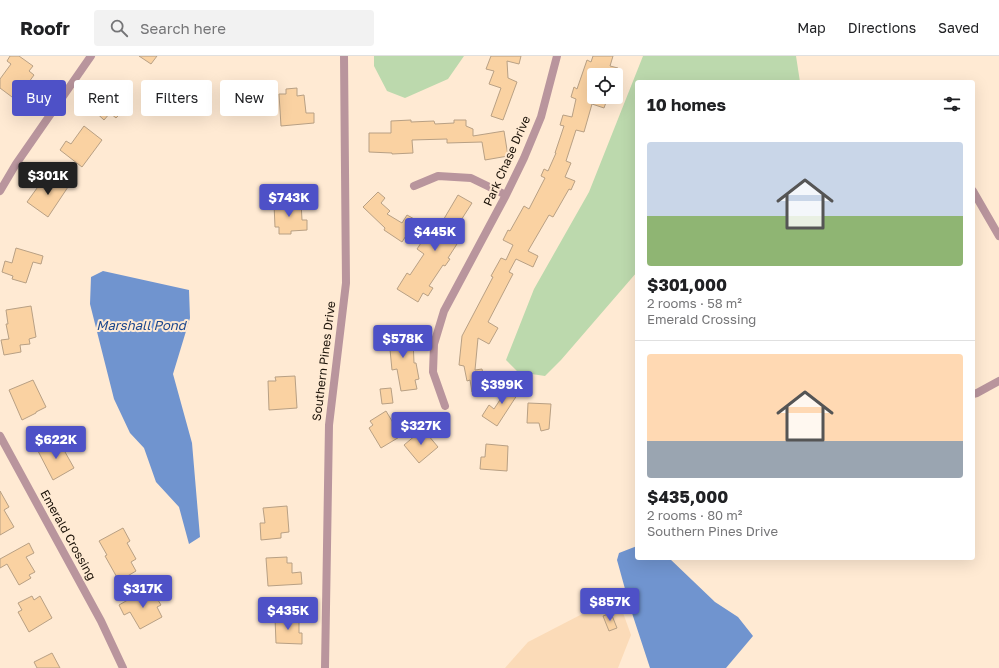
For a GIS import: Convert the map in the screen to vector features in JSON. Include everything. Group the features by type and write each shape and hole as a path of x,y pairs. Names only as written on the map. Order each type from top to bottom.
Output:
{"street":[{"path":"0,191 16,164 91,56"},
{"name":"Southern Pines Drive","path":"325,668 329,425 346,283 344,56"},
{"name":"Park Chase Drive","path":"446,406 433,372 434,344 444,311 524,158 541,117 557,56"},
{"path":"414,186 438,176 471,178 506,195"},
{"path":"975,194 999,236"},
{"path":"975,394 999,381"},
{"name":"Emerald Crossing","path":"0,436 101,621 123,668"}],"shaded area":[{"path":"617,596 631,635 618,668 505,668 528,642"}],"green space":[{"path":"374,56 464,56 448,79 405,98 387,91 374,66"},
{"path":"643,56 796,56 800,80 635,80 635,274 561,360 545,376 518,372 506,360 534,289 589,192"}],"water":[{"name":"Marshall Pond","path":"103,271 189,290 190,318 173,374 192,443 200,537 189,544 179,507 156,482 144,448 130,433 114,399 90,304 91,277"},
{"path":"635,547 635,560 671,560 715,602 738,617 753,636 726,668 650,668 630,607 617,560 619,553"}],"building":[{"path":"10,56 19,56 33,66 29,71 34,75 30,80 12,80 12,97 0,88 0,79 11,64 7,61"},
{"path":"139,56 157,56 151,64"},
{"path":"491,56 521,56 519,64 507,61 508,78 517,82 503,120 491,116 501,88 489,84 494,71 486,69"},
{"path":"593,56 613,56 610,66 618,68 587,68 587,104 592,104 584,132 576,130 566,161 571,163 565,177 575,181 571,190 569,189 553,217 549,215 528,251 538,256 533,267 516,259 509,272 513,274 488,322 498,328 489,344 478,338 475,370 482,369 486,389 472,392 470,380 467,381 464,366 459,365 462,336 493,277 491,276 501,258 506,260 513,245 503,240 508,230 510,231 524,206 529,209 545,178 541,176 544,169 548,171 556,153 564,126 560,125 563,115 572,117 576,99 571,97 574,87 577,89 587,60 591,62"},
{"path":"297,88 297,96 304,95 306,113 314,113 314,123 281,126 279,94 286,94 286,89"},
{"path":"592,104 605,104 604,108"},
{"path":"100,116 107,116 104,120"},
{"path":"411,120 411,122 434,121 435,124 454,123 454,120 466,120 466,126 473,129 473,136 504,131 508,156 485,160 482,142 447,143 447,139 412,140 413,153 392,154 369,152 369,133 391,133 391,121"},
{"path":"84,126 102,140 82,167 60,150 66,141 71,144"},
{"path":"45,177 53,182 56,178 68,187 48,217 27,202"},
{"path":"378,192 385,198 381,203 390,211 387,214 402,223 407,215 416,220 402,242 384,230 385,228 363,207"},
{"path":"458,195 472,203 456,228 461,231 454,242 457,244 448,258 450,259 445,266 443,265 429,286 433,288 428,296 423,293 418,302 397,289 407,273 410,275 424,254 417,249 425,237 424,236 428,230 435,234"},
{"path":"301,202 302,220 307,220 307,230 291,231 291,234 279,234 279,227 275,227 274,204"},
{"path":"16,248 43,256 41,264 33,262 26,283 12,279 13,276 2,272 5,261 12,263"},
{"path":"31,306 36,337 29,339 30,344 20,345 21,352 4,355 1,340 9,339 6,324 8,324 6,310"},
{"path":"404,328 405,340 413,340 414,363 416,363 419,379 415,380 417,389 401,391 397,369 392,370 388,329"},
{"path":"295,376 297,408 269,410 268,381 276,381 275,377"},
{"path":"33,380 46,407 22,420 9,390"},
{"path":"511,383 521,389 497,426 482,416 489,405 494,409"},
{"path":"391,388 393,403 382,404 380,389"},
{"path":"528,403 551,404 549,429 541,431 539,423 527,423"},
{"path":"386,411 401,436 381,448 369,428 373,425 370,421"},
{"path":"423,429 438,447 419,463 404,445"},
{"path":"53,442 55,446 60,443 74,468 53,480 38,451"},
{"path":"486,444 508,446 507,471 480,469 481,457 485,457"},
{"path":"0,491 9,507 4,510 14,527 0,535"},
{"path":"287,506 289,532 281,533 281,538 261,540 260,523 265,523 263,508"},
{"path":"123,528 130,541 127,543 136,559 131,562 136,571 119,581 105,556 107,555 99,541"},
{"path":"29,543 34,553 26,557 35,572 29,575 31,578 19,585 7,564 0,568 0,559"},
{"path":"287,557 287,563 292,563 292,573 301,572 302,584 268,586 266,558"},
{"path":"147,589 152,596 155,595 161,605 157,607 162,617 140,629 130,612 124,615 119,605"},
{"path":"32,596 34,600 40,596 52,618 29,632 18,612 22,610 18,603"},
{"path":"611,613 617,628 609,631 603,616"},
{"path":"275,618 299,619 299,633 302,633 302,644 276,643"},
{"path":"52,653 60,668 37,668 34,662"}]}
